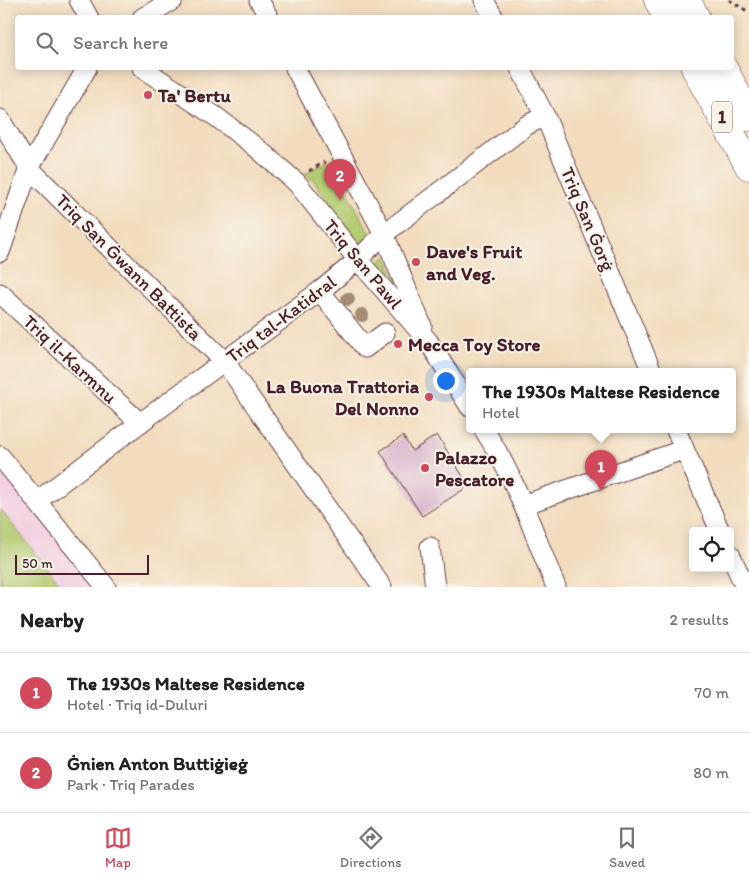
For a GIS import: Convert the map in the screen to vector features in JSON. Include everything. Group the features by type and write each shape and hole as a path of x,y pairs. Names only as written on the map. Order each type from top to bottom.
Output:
{"highway":[{"path":"658,0 666,15"},
{"path":"686,0 694,15"},
{"name":"1","path":"696,70 749,166"},
{"name":"1","path":"724,70 749,117"}],"street":[{"path":"79,0 87,15"},
{"path":"147,15 173,0"},
{"path":"259,0 266,15"},
{"path":"484,0 492,15"},
{"path":"0,252 30,168 86,70"},
{"name":"Triq San Pawl","path":"145,70 215,116 257,148 297,183 358,260 428,341 466,401"},
{"path":"296,70 384,234 428,341"},
{"name":"Triq San Ġorġ","path":"521,70 545,116 650,368"},
{"name":"Triq tal-Katidral","path":"37,501 140,423 320,292 358,260 384,234 527,124 545,116"},
{"name":"Triq San Ġwann Battista","path":"0,119 30,168 225,362 382,587"},
{"path":"320,292 365,348 385,333"},
{"name":"Triq il-Karmnu","path":"0,293 140,423"},
{"path":"486,433 500,454 556,587"},
{"path":"677,433 718,527"},
{"path":"523,505 674,453 683,448"},
{"path":"0,456 106,587"},
{"path":"430,547 435,587"},
{"path":"734,563 745,587"}],"path":[{"path":"729,0 749,12"},
{"path":"289,176 304,174 330,160 339,149"}],"shaded area":[{"path":"0,463 94,587 0,587"}],"green space":[{"path":"330,160 371,235 359,244 314,181 304,174"},
{"path":"386,256 402,289 374,267"},
{"path":"0,509 63,587 0,587"}],"building":[{"name":"Palazzo Pescatore","path":"437,435 469,486 422,516 380,451 403,436 412,451"}],"place":[{"name":"Ta' Bertu","path":"148,95"},
{"name":"Ġnien Anton Buttiġieġ","path":"340,200"},
{"name":"Dave's Fruit and Veg.","path":"416,262"},
{"name":"Mecca Toy Store","path":"398,344"},
{"name":"La Buona Trattoria Del Nonno","path":"429,397"},
{"name":"Palazzo Pescatore","path":"425,468"},
{"name":"The 1930s Maltese Residence","path":"601,491"}]}
